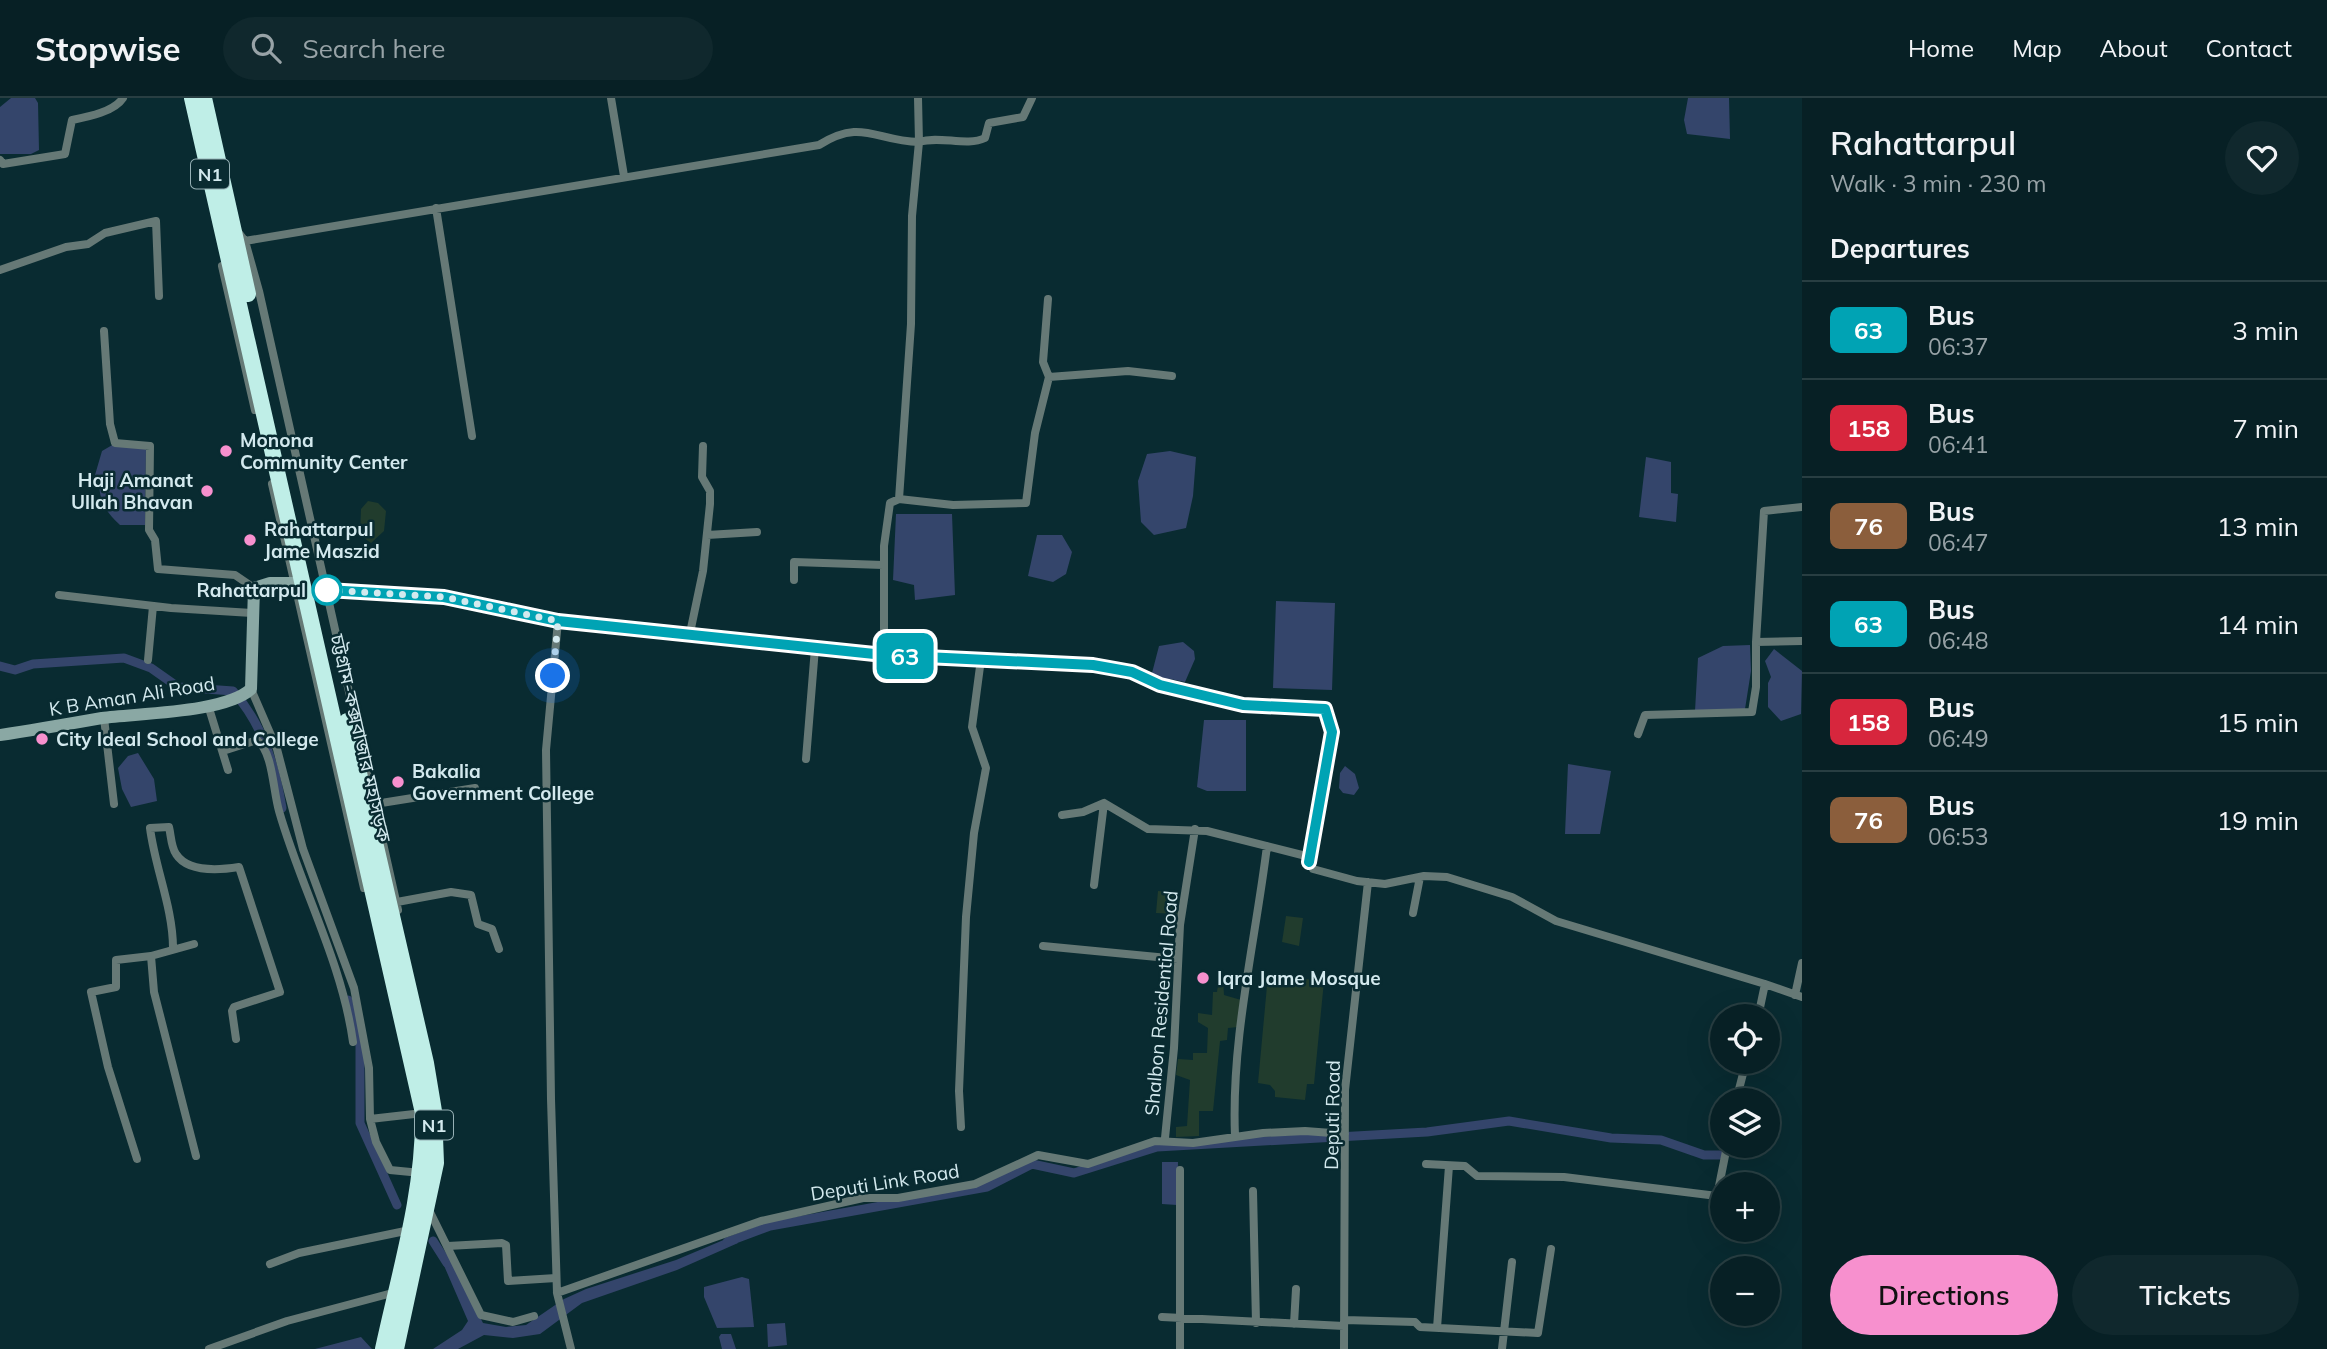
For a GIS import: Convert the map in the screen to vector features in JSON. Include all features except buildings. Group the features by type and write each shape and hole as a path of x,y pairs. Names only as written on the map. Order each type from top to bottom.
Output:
{"highway":[{"name":"চট্টগ্রাম-কক্সবাজার মহাসড়ক","path":"192,98 219,188 234,227 415,1037 423,1113 421,1173 383,1349"},
{"name":"চট্টগ্রাম-কক্সবাজার মহাসড়ক","path":"204,98 219,188 388,959 426,1063 436,1163 396,1349"}],"street":[{"path":"0,160 3,164 37,161 65,154 72,120 99,116 123,98"},
{"path":"611,98 624,176"},
{"path":"899,499 911,324 912,216 919,142 918,98"},
{"path":"245,241 819,145 838,133 854,130 919,142 934,137 978,141 985,138 989,123 1023,117 1032,98"},
{"path":"219,188 211,211 376,936 379,948 388,959"},
{"path":"436,208 472,436"},
{"path":"0,270 66,247 88,244 104,233 156,221 159,296"},
{"path":"234,227 245,241 397,902 422,1023 422,1028 415,1037"},
{"path":"884,655 883,565 890,503 899,499 953,505 1026,503 1035,433 1049,377 1043,362 1048,299"},
{"path":"104,331 110,424 116,443 150,446 149,530 155,540 158,569 235,575 254,588"},
{"path":"1049,377 1128,371 1172,376"},
{"path":"690,633 707,535 710,491 702,477 703,446"},
{"path":"1638,734 1645,715 1752,712 1756,687 1764,511 1802,507"},
{"path":"707,535 757,532"},
{"path":"794,580 794,562 883,565"},
{"path":"254,588 270,583 296,584"},
{"path":"254,588 244,694 277,749 303,849 354,988 369,1068 370,1119 376,1142 390,1170 421,1173"},
{"path":"324,589 444,597 558,621 884,655 1093,665 1132,672 1160,685 1243,705 1325,709 1332,732 1309,862"},
{"path":"59,595 153,606 252,613"},
{"path":"148,660 153,606"},
{"path":"558,621 546,750 556,1279 571,1349"},
{"path":"1756,642 1802,641"},
{"path":"806,759 815,648"},
{"path":"961,1127 959,1091 966,917 974,833 986,768 972,727 981,659"},
{"name":"K B Aman Ali Road","path":"0,735 208,705 244,694"},
{"path":"208,705 228,770"},
{"path":"104,718 114,804"},
{"path":"223,751 257,740 266,754 285,831 350,1020 353,1042"},
{"path":"375,804 475,788"},
{"path":"1062,815 1083,812 1104,803"},
{"path":"1104,803 1148,829 1195,829 1306,856 1312,869 1325,874 1368,882 1401,883 1420,877 1447,877 1525,902 1556,922 1798,996 1802,963"},
{"path":"1094,885 1104,803"},
{"path":"137,1159 108,1067 92,992 116,987 116,960 173,951 173,928 157,872 150,828 169,827 174,852 183,862 217,871 239,867 280,992 234,1007 232,1011 236,1039"},
{"name":"Shalbon Residential Road","path":"1165,1138 1174,1048 1178,959 1195,829"},
{"path":"1236,1136 1235,1089 1245,987 1267,846"},
{"path":"1413,913 1420,877"},
{"name":"Deputi Road","path":"1344,1349 1345,1090 1368,882"},
{"path":"397,902 451,892 471,895 478,924 492,929 499,949"},
{"path":"173,948 194,944"},
{"path":"1043,946 1178,959"},
{"path":"151,956 154,992 196,1156"},
{"path":"1761,1004 1765,984"},
{"path":"370,1119 423,1113"},
{"name":"Deputi Link Road","path":"558,1297 761,1221 863,1198 898,1198 975,1184 1038,1155 1088,1164 1155,1141 1193,1143 1236,1136 1305,1131 1345,1134"},
{"path":"1426,1164 1465,1166 1477,1176 1564,1177 1717,1196 1725,1158"},
{"path":"1437,1328 1449,1166"},
{"path":"1180,1170 1180,1349"},
{"path":"1253,1191 1256,1323"},
{"path":"427,1207 481,1315 513,1322 534,1316"},
{"path":"270,1264 299,1253 410,1230"},
{"path":"448,1246 502,1243 506,1245 508,1281 556,1279"},
{"path":"1162,1317 1294,1324 1415,1322 1420,1327 1538,1333 1551,1249"},
{"path":"1502,1349 1512,1262"},
{"path":"1294,1324 1296,1289"},
{"path":"209,1349 287,1321 396,1292"}],"green space":[{"path":"368,501 378,503 386,511 384,531 371,543 360,535 361,509"},
{"path":"1158,891 1179,893 1178,914 1156,913"},
{"path":"1286,916 1303,918 1299,946 1282,942"},
{"path":"1268,975 1324,981 1314,1084 1307,1084 1305,1100 1275,1097 1275,1091 1270,1085 1258,1083"},
{"path":"1219,979 1223,980 1224,995 1241,1000 1238,1027 1228,1028 1227,1040 1220,1041 1213,1111 1199,1111 1199,1136 1176,1137 1176,1127 1187,1126 1190,1080 1176,1075 1178,1059 1193,1060 1193,1053 1207,1053 1208,1028 1198,1022 1198,1013 1212,1015 1213,992 1217,992"}],"water":[{"path":"11,98 35,98 38,103 39,150 31,154 0,154 0,107"},
{"path":"1688,98 1729,98 1730,139 1687,134 1684,120"},
{"path":"114,444 146,448 145,525 120,525 103,504 99,477 95,475 102,451"},
{"path":"1170,451 1196,457 1193,496 1186,528 1154,535 1141,522 1138,481 1147,454"},
{"path":"1646,457 1671,462 1671,493 1678,494 1676,522 1639,517"},
{"path":"896,514 952,514 955,595 915,600 914,585 893,580"},
{"path":"1037,535 1062,535 1072,552 1066,574 1053,582 1028,576"},
{"path":"1276,601 1335,603 1332,690 1273,688"},
{"path":"1183,642 1194,651 1195,659 1185,682 1170,679 1171,684 1152,673 1159,646"},
{"path":"1750,645 1751,671 1745,709 1695,711 1698,658 1723,646"},
{"path":"1774,649 1802,671 1801,714 1781,721 1768,707 1768,683 1771,677 1765,661"},
{"path":"1204,720 1246,720 1246,791 1207,791 1197,787"},
{"path":"138,753 154,779 157,801 131,807 122,789 118,768 128,756"},
{"path":"1568,764 1611,771 1600,834 1565,834"},
{"path":"1345,766 1355,774 1359,788 1354,795 1343,793 1339,788 1340,773"},
{"path":"1162,1162 1178,1162 1177,1205 1162,1204"},
{"path":"733,1236 738,1243 677,1270 582,1303 540,1334 513,1338 484,1335 458,1349 433,1349 462,1330 468,1321 442,1261 443,1255 449,1256 483,1323 506,1327 526,1325 564,1299 586,1289 676,1260"},
{"path":"742,1277 749,1279 754,1327 717,1328 704,1297 704,1287"},
{"path":"785,1323 787,1345 768,1347 767,1324"},
{"path":"721,1334 731,1334 736,1349 722,1349 719,1337"},
{"path":"361,1337 372,1349 315,1349"}],"waterway":[{"path":"0,666 15,670 33,664 124,658 151,668 178,687 233,691 252,718 266,746 276,776 282,808"},
{"path":"348,1000 360,1039 360,1123 397,1205"},
{"path":"727,1242 770,1226 987,1187 1032,1164 1074,1173 1157,1147 1427,1132 1509,1121 1611,1138 1661,1140 1710,1155"},
{"path":"433,1241 447,1263"}],"bus line":[{"name":"63","path":"327,590 444,597 558,621 638,627 884,655 1093,665 1132,672 1160,685 1243,705 1325,709 1332,732 1309,862"}],"place":[{"name":"Monona Community Center","path":"226,451"},
{"name":"Haji Amanat Ullah Bhavan","path":"207,491"},
{"name":"Rahattarpul Jame Maszid","path":"250,540"},
{"name":"Rahattarpul","path":"327,590"},
{"name":"City Ideal School and College","path":"42,739"},
{"name":"Bakalia Government College","path":"398,782"},
{"name":"Iqra Jame Mosque","path":"1203,978"}],"route":[{"path":"327,590 444,597 558,621 553,676"}]}
